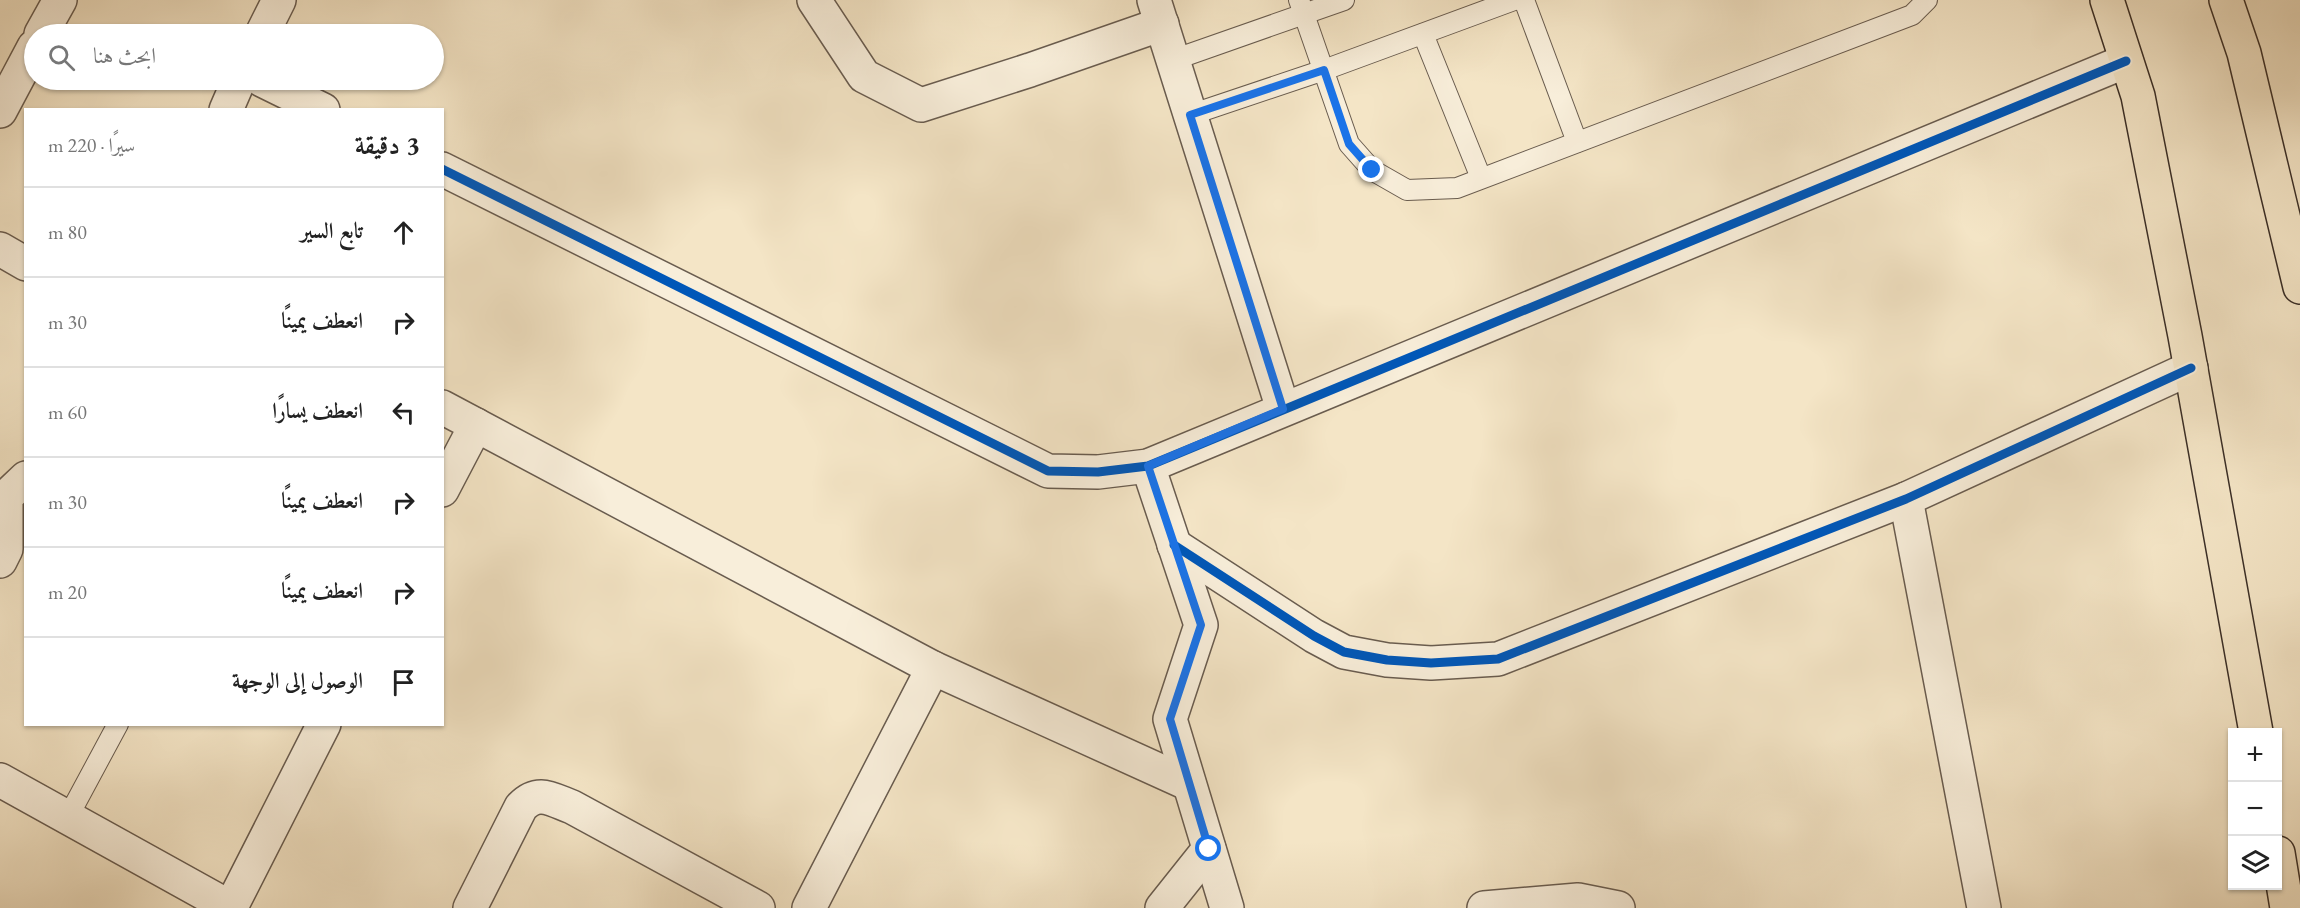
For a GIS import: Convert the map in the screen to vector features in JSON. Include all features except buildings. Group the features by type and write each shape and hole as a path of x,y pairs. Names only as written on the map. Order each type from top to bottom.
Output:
{"main road":[{"path":"2107,0 2138,96 2191,368 2255,728"},
{"path":"2226,0 2244,53 2300,287"},
{"path":"2282,880 2287,908"}],"street":[{"path":"47,24 60,0"},
{"path":"267,24 279,0"},
{"path":"814,0 864,76 921,105 1158,12 1283,409"},
{"path":"444,170 1048,471 1098,472 1148,466 2126,61"},
{"path":"0,111 24,66"},
{"path":"227,108 235,90"},
{"path":"282,90 318,108"},
{"path":"0,249 24,263"},
{"path":"1174,545 1314,636 1344,652 1387,660 1431,663 1498,659 1906,499 2191,368"},
{"path":"444,408 933,668 1189,784"},
{"path":"444,486 476,425"},
{"path":"1148,466 1201,625 1170,719 1227,908"},
{"path":"0,561 6,549 10,490"},
{"path":"1906,499 1984,908"},
{"path":"809,908 933,668"},
{"path":"0,780 231,908 323,726"},
{"path":"470,908 521,807 529,799 543,796 572,807 758,908"},
{"path":"1162,908 1209,849"},
{"path":"1484,908 1578,900 1618,908"}],"lane":[{"path":"1173,60 1301,7 1344,0"},
{"path":"1190,115 1324,70 1514,0"},
{"path":"1524,0 1577,142"},
{"path":"1301,7 1349,144 1372,170 1407,190 1457,188 1912,15 1927,0"},
{"path":"1423,34 1481,178"},
{"path":"68,817 117,726"}],"cycle path":[{"path":"444,170 1048,471 1098,472 1148,466 2126,61"},
{"path":"1174,545 1314,636 1344,652 1387,660 1431,663 1498,659 1906,499 2191,368"}],"route":[{"path":"1209,849 1170,719 1201,625 1148,466 1283,409 1190,115 1324,70 1349,144 1372,170"}]}
